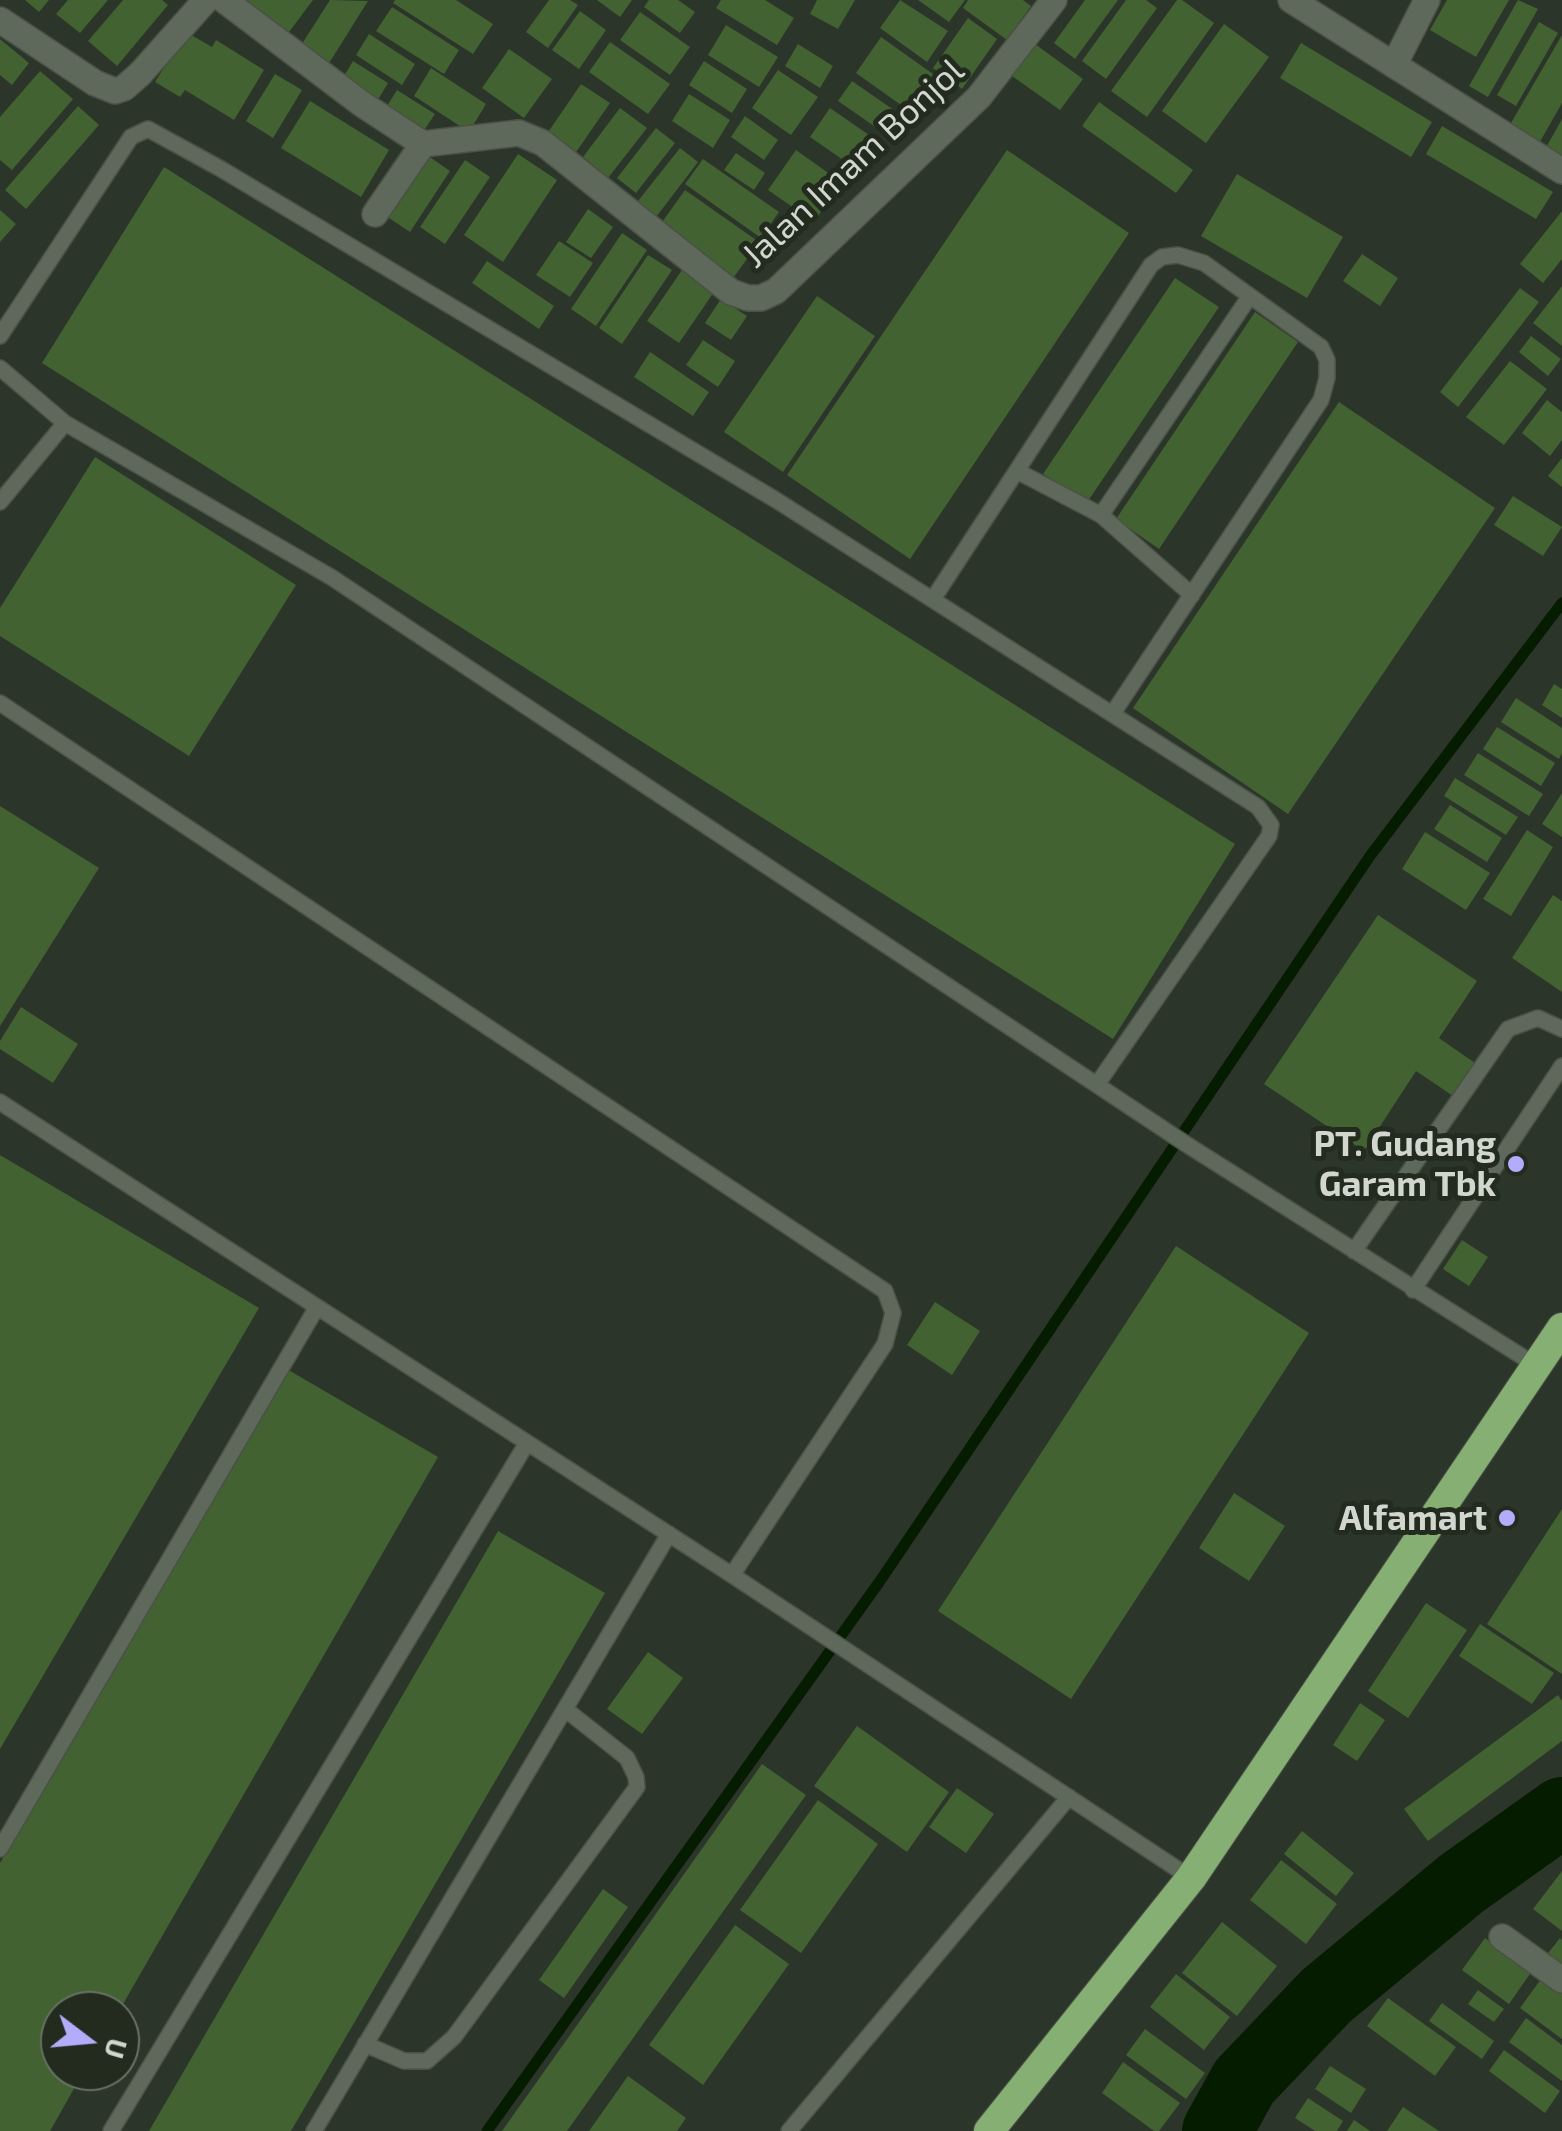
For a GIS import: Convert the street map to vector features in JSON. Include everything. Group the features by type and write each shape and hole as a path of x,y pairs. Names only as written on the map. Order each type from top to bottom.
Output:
{"highway":[{"path":"989,2131 1191,1878 1562,1328"}],"street":[{"path":"0,20 95,83 116,91 140,74 206,0"},
{"path":"224,0 422,144 375,214"},
{"name":"Jalan Imam Bonjol","path":"422,144 519,133 530,136 731,292 761,298 776,291 980,98 1054,0"},
{"path":"1291,0 1562,171"},
{"path":"1394,65 1427,0"},
{"path":"1502,1936 1562,1980"}],"lane":[{"path":"0,336 130,137 148,129 776,500 1258,807 1271,831 1098,1084"},
{"path":"933,599 1151,264 1162,257 1178,256 1204,263 1321,347 1327,360 1326,378 1321,400 1113,713"},
{"path":"1100,514 1250,296"},
{"path":"0,368 65,423 330,577 1189,1146 1537,1366"},
{"path":"0,502 65,423"},
{"path":"1016,471 1100,514 1192,594"},
{"path":"0,703 885,1291 892,1313 885,1344 732,1575"},
{"path":"1354,1251 1508,1028 1538,1018 1562,1029"},
{"path":"1413,1290 1562,1066"},
{"path":"0,1102 732,1575 1191,1878"},
{"path":"0,1849 317,1306"},
{"path":"111,2131 527,1443"},
{"path":"314,2131 669,1534"},
{"path":"365,2044 404,2062 427,2061 454,2037 637,1787 626,1758 564,1709"},
{"path":"788,2131 1068,1798"}],"building":[{"path":"25,0 49,0 39,12"},
{"path":"68,0 108,0 80,33 56,14"},
{"path":"123,0 162,0 168,5 117,66 88,41"},
{"path":"245,0 313,0 286,36 242,4"},
{"path":"330,0 368,1 326,68 298,50"},
{"path":"456,0 493,24 473,54 393,3"},
{"path":"549,0 570,0 578,5 548,48 526,32"},
{"path":"597,0 632,0 620,17"},
{"path":"649,0 678,0 695,12 680,33 644,7"},
{"path":"721,0 765,0 794,18 777,45 716,8"},
{"path":"817,0 855,0 838,29 810,14"},
{"path":"900,0 948,31 927,62 880,28"},
{"path":"918,0 965,0 949,22"},
{"path":"968,0 1023,0 1031,6 1007,40 963,8"},
{"path":"1085,0 1118,0 1075,59 1054,43"},
{"path":"1126,0 1146,0 1157,8 1106,79 1082,61"},
{"path":"1177,0 1214,23 1147,117 1111,91"},
{"path":"1447,0 1509,0 1476,57 1430,30"},
{"path":"1518,0 1538,9 1488,97 1469,86"},
{"path":"392,7 459,50 444,74 376,31"},
{"path":"580,11 606,30 579,69 552,50"},
{"path":"640,12 690,47 670,75 620,40"},
{"path":"968,18 997,39 962,89 933,68"},
{"path":"1539,22 1558,33 1516,106 1497,95"},
{"path":"1224,24 1269,57 1206,143 1162,111"},
{"path":"726,25 778,57 759,87 708,55"},
{"path":"186,32 212,47 216,40 264,70 234,120 185,90 180,97 155,82"},
{"path":"369,34 415,64 402,85 356,55"},
{"path":"1562,35 1562,103 1537,147 1507,130"},
{"path":"881,37 940,79 915,115 856,73"},
{"path":"0,39 29,63 12,85 0,75"},
{"path":"610,42 670,84 648,114 589,72"},
{"path":"1301,43 1432,122 1411,157 1280,78"},
{"path":"798,44 833,66 820,88 785,66"},
{"path":"1035,44 1083,79 1060,110 1012,76"},
{"path":"509,49 552,79 524,118 482,88"},
{"path":"353,61 388,83 376,103 341,81"},
{"path":"704,61 747,89 732,113 689,85"},
{"path":"431,68 486,104 469,132 414,96"},
{"path":"778,70 818,97 791,135 752,108"},
{"path":"40,71 73,99 12,170 0,160 0,117"},
{"path":"275,74 302,90 273,138 246,121"},
{"path":"852,81 911,122 897,142 838,101"},
{"path":"581,84 610,103 572,158 544,138"},
{"path":"397,90 435,114 419,138 382,114"},
{"path":"689,94 730,120 713,148 672,121"},
{"path":"310,101 389,150 361,197 281,148"},
{"path":"1099,102 1193,170 1176,193 1082,126"},
{"path":"78,106 99,125 26,209 5,190"},
{"path":"620,108 647,128 608,178 583,157"},
{"path":"830,108 882,144 862,173 810,137"},
{"path":"745,116 778,140 764,160 731,137"},
{"path":"1562,119 1562,161 1544,151"},
{"path":"1442,126 1553,192 1536,219 1426,154"},
{"path":"656,128 675,143 636,193 617,178"},
{"path":"680,148 698,162 653,221 634,206"},
{"path":"796,150 841,182 814,222 768,190"},
{"path":"1007,150 1129,233 910,559 787,475"},
{"path":"424,153 450,171 410,232 383,214"},
{"path":"736,153 765,173 754,190 724,170"},
{"path":"518,154 557,180 503,262 464,235"},
{"path":"703,159 779,212 761,238 685,184"},
{"path":"465,160 490,177 445,244 420,227"},
{"path":"164,167 1235,844 1113,1039 42,363"},
{"path":"1237,174 1343,237 1307,298 1201,236"},
{"path":"685,190 759,242 734,277 660,225"},
{"path":"588,209 613,227 591,258 566,242"},
{"path":"0,210 16,224 0,242"},
{"path":"1562,211 1562,259 1543,283 1520,264"},
{"path":"622,233 647,250 596,326 571,309"},
{"path":"559,241 593,263 570,297 536,275"},
{"path":"1362,254 1398,278 1380,306 1343,281"},
{"path":"648,255 672,270 622,344 599,328"},
{"path":"487,261 554,306 539,329 472,283"},
{"path":"682,270 714,292 679,343 647,321"},
{"path":"1175,278 1219,307 1086,504 1043,474"},
{"path":"1562,286 1562,346 1533,323"},
{"path":"1520,288 1539,302 1458,407 1440,392"},
{"path":"817,296 875,336 783,472 724,432"},
{"path":"721,299 747,316 731,340 705,323"},
{"path":"1255,312 1298,342 1159,549 1116,519"},
{"path":"1531,336 1561,359 1548,376 1519,352"},
{"path":"703,340 735,361 718,387 686,365"},
{"path":"650,352 709,392 693,416 634,377"},
{"path":"1510,361 1547,389 1504,445 1466,417"},
{"path":"1547,400 1562,412 1562,440 1550,456 1522,433"},
{"path":"1339,402 1495,508 1288,814 1133,708"},
{"path":"95,457 296,585 189,756 0,636 0,608"},
{"path":"1562,458 1562,487 1548,476"},
{"path":"1513,496 1562,527 1543,556 1494,525"},
{"path":"1554,684 1562,689 1562,718 1542,705"},
{"path":"1516,698 1562,728 1559,759 1501,722"},
{"path":"1497,727 1555,763 1541,786 1483,749"},
{"path":"1478,753 1543,794 1529,816 1464,775"},
{"path":"1455,778 1518,817 1506,835 1444,796"},
{"path":"1562,793 1562,837 1542,824"},
{"path":"1450,805 1502,838 1487,862 1434,829"},
{"path":"0,806 99,868 0,1026"},
{"path":"1527,830 1553,847 1511,916 1483,899"},
{"path":"1425,832 1490,873 1466,910 1402,869"},
{"path":"1553,895 1562,901 1562,992 1512,958"},
{"path":"1378,915 1477,981 1439,1038 1475,1063 1453,1096 1416,1071 1364,1151 1264,1084"},
{"path":"21,1007 78,1044 53,1083 0,1049 0,1041"},
{"path":"0,1155 259,1308 0,1749"},
{"path":"1462,1240 1488,1257 1469,1286 1443,1269"},
{"path":"1176,1246 1309,1333 1071,1699 938,1611"},
{"path":"935,1302 980,1331 952,1375 907,1345"},
{"path":"285,1368 438,1457 131,1991 40,1991 40,2091 73,2091 50,2131 0,2131 0,1863"},
{"path":"1234,1493 1285,1526 1249,1581 1199,1548"},
{"path":"1562,1509 1562,1674 1487,1624"},
{"path":"498,1531 605,1593 291,2131 149,2131"},
{"path":"1426,1603 1467,1630 1408,1718 1368,1691"},
{"path":"1480,1624 1554,1673 1532,1704 1459,1656"},
{"path":"648,1652 683,1678 642,1734 607,1709"},
{"path":"1558,1695 1562,1701 1562,1741 1428,1841 1404,1809"},
{"path":"1360,1703 1385,1720 1357,1761 1333,1745"},
{"path":"857,1726 949,1792 907,1852 814,1786"},
{"path":"762,1764 806,1795 567,2131 502,2131"},
{"path":"957,1788 994,1814 966,1853 929,1827"},
{"path":"818,1800 878,1844 801,1953 740,1910"},
{"path":"1302,1831 1354,1873 1336,1896 1284,1854"},
{"path":"1281,1860 1337,1904 1306,1944 1250,1900"},
{"path":"1562,1871 1562,1931 1533,1909"},
{"path":"603,1889 628,1907 564,1998 539,1980"},
{"path":"1222,1922 1277,1966 1237,2016 1182,1973"},
{"path":"735,1925 789,1964 703,2085 649,2045"},
{"path":"1485,1938 1532,1971 1509,2004 1462,1970"},
{"path":"1562,1940 1562,1970 1545,1957"},
{"path":"1176,1974 1230,2017 1204,2050 1150,2007"},
{"path":"1544,1975 1562,1989 1562,2039 1520,2008"},
{"path":"1478,1990 1504,2009 1494,2022 1468,2004"},
{"path":"1388,1998 1456,2047 1435,2076 1367,2026"},
{"path":"1442,2003 1494,2041 1482,2059 1429,2021"},
{"path":"1526,2018 1562,2045 1562,2081 1509,2042"},
{"path":"1145,2029 1205,2073 1186,2099 1126,2055"},
{"path":"1504,2050 1560,2091 1545,2113 1489,2071"},
{"path":"1123,2062 1180,2103 1159,2131 1102,2093"},
{"path":"1330,2066 1366,2089 1351,2113 1315,2089"},
{"path":"628,2076 686,2118 677,2131 589,2131"},
{"path":"1308,2098 1343,2121 1337,2131 1315,2131 1295,2118"},
{"path":"1403,2107 1439,2131 1387,2131"},
{"path":"1354,2120 1370,2131 1347,2131"}],"waterway":[{"path":"487,2131 880,1581 1370,856 1562,603"},
{"path":"1217,2131 1244,2082 1326,1996 1461,1884 1562,1812"}],"place":[{"name":"PT. Gudang Garam Tbk","path":"1516,1164"},
{"name":"Alfamart","path":"1507,1518"}]}
